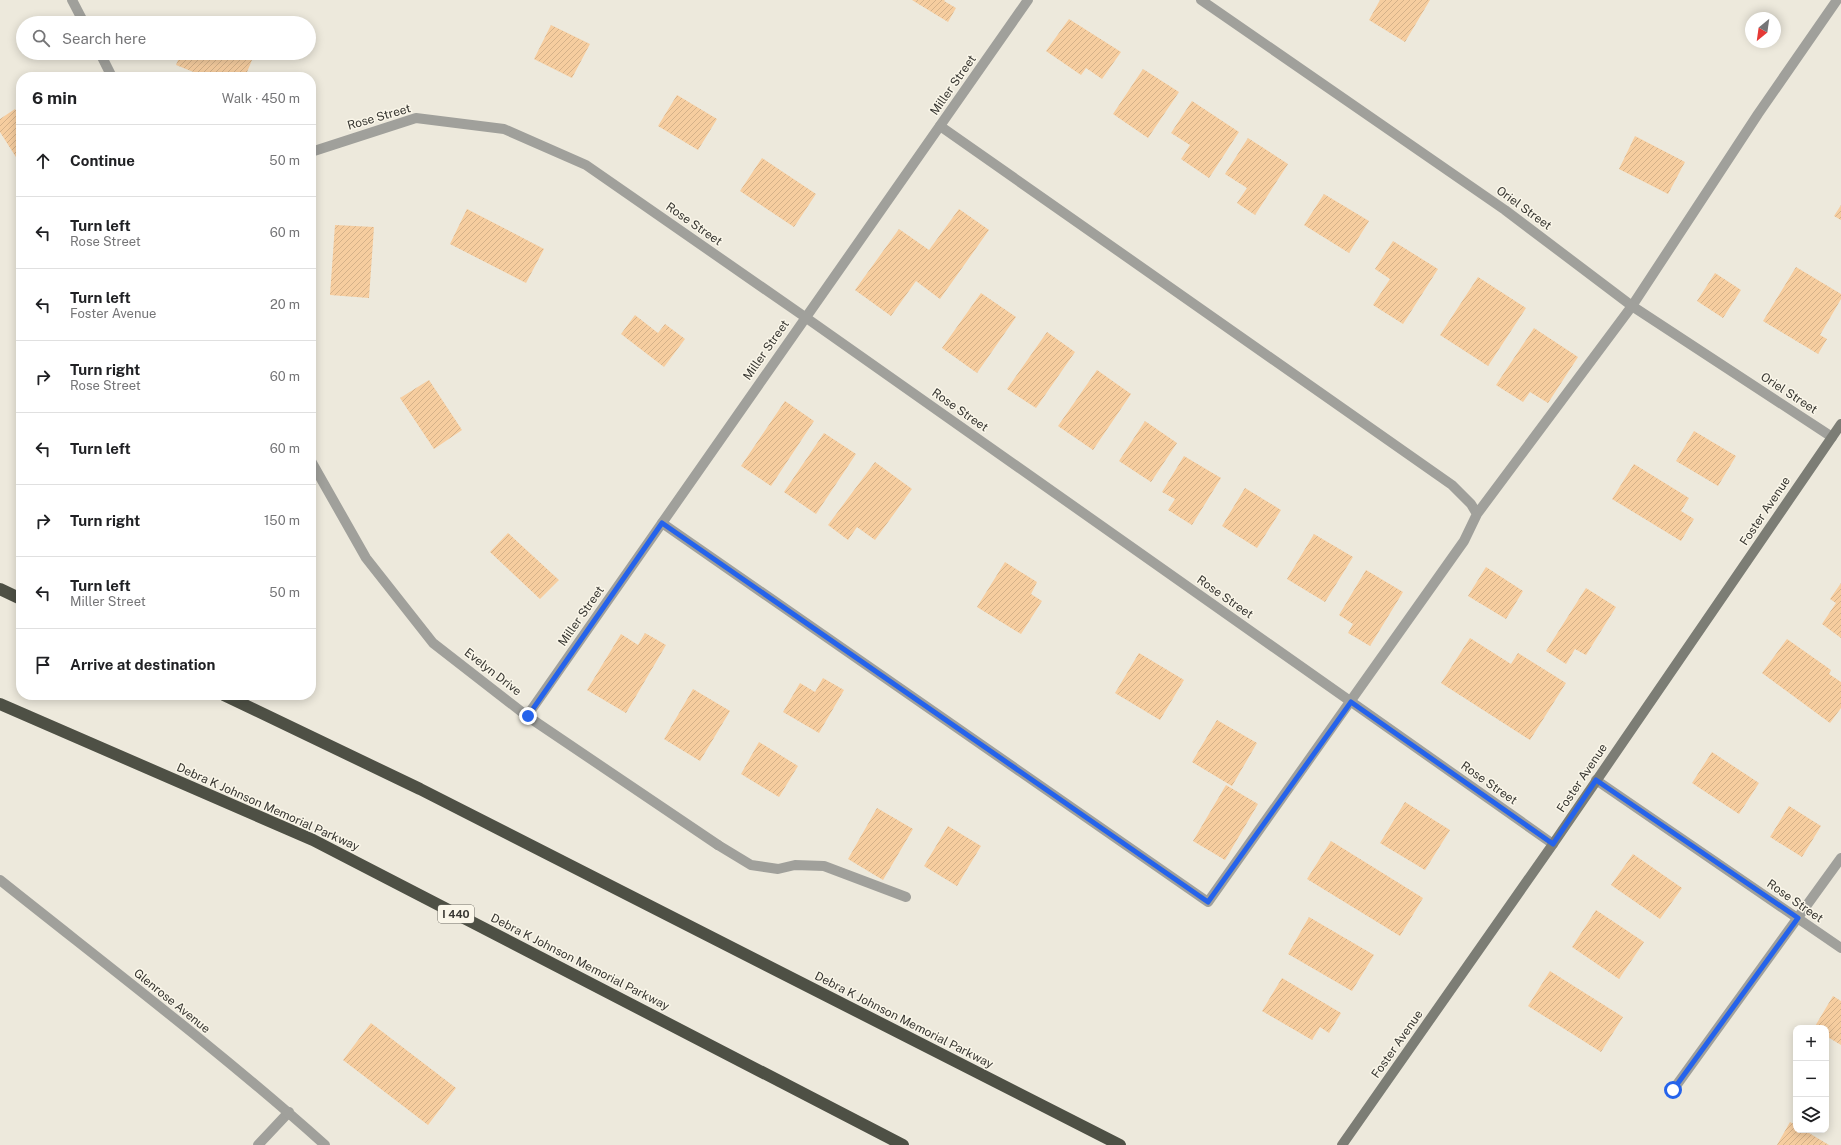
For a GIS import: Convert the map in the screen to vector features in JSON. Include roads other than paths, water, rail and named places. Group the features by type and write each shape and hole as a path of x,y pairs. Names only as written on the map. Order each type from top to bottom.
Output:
{"highway":[{"path":"0,589 16,597"},
{"name":"Debra K Johnson Memorial Parkway","path":"234,700 420,789 1120,1145"},
{"name":"Debra K Johnson Memorial Parkway","path":"0,704 313,840 903,1145"}],"main road":[{"name":"Foster Avenue","path":"1342,1145 1553,844 1841,424"}],"street":[{"path":"72,0 80,16"},
{"name":"Miller Street","path":"528,716 805,317 1028,0"},
{"name":"Oriel Street","path":"1201,0 1505,210 1632,306 1832,437"},
{"path":"662,523 1208,902 1464,541 1477,514 1632,306 1758,114 1838,0"},
{"path":"104,60 110,72"},
{"name":"Rose Street","path":"316,150 416,118 504,129 586,165 805,317 1553,844"},
{"path":"940,126 1452,485 1471,504 1477,514"},
{"name":"Evelyn Drive","path":"316,470 366,558 433,643 528,716 718,845 751,864 778,869 795,865 824,866 906,897"},
{"name":"Rose Street","path":"1596,780 1841,948"},
{"path":"1673,1090 1841,858"},
{"name":"Glenrose Avenue","path":"0,880 289,1112 325,1145"},
{"path":"258,1145 289,1112"}]}
